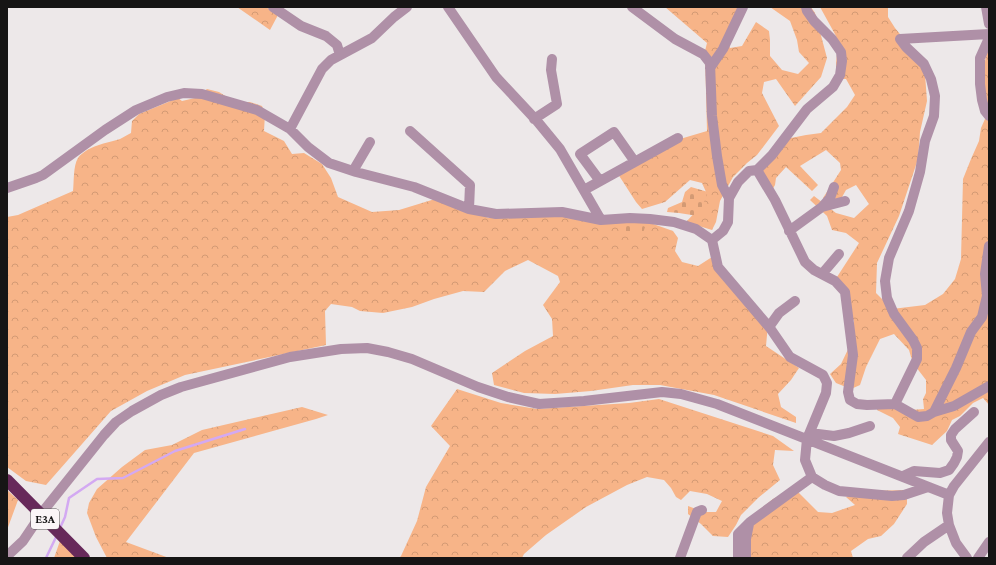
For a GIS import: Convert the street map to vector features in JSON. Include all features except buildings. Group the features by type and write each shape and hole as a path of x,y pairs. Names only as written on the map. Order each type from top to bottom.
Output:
{"highway":[{"name":"E3A","path":"7,480 84,558"}],"street":[{"path":"273,7 301,26 326,36 337,45 340,56"},
{"path":"290,129 322,69 331,60 372,38 407,7"},
{"path":"448,7 496,77 560,149 601,220"},
{"path":"632,7 675,39 703,54 710,63 712,116 722,185 729,198"},
{"path":"710,68 723,49 743,7"},
{"path":"712,240 723,231 728,222 729,198 738,182 749,172 757,170 772,155 807,109 833,87 840,75 842,61 841,52 832,39 814,21 806,7"},
{"path":"986,7 989,24"},
{"path":"895,404 917,358 917,348 894,314 887,298 885,281 888,258 909,211 920,172 925,141 934,116 935,96 931,79 924,64 906,47 900,39 989,34"},
{"path":"989,38 980,58 980,84 982,100 985,111 989,116"},
{"path":"534,119 557,104 551,70 552,59"},
{"path":"7,188 42,175 136,110 167,97 184,93 202,94 257,110 290,129 308,147 329,163 352,171 414,187 469,209 496,214 562,212 601,220 630,218 650,219 674,222 696,229 712,240 718,267 769,326 790,357 823,375 827,383 826,392 808,436 805,460 812,477 839,491 892,496 904,495 928,487"},
{"path":"410,131 470,185 469,209"},
{"path":"600,181 580,154 614,132 636,162"},
{"path":"584,190 678,138"},
{"path":"352,171 370,142"},
{"path":"757,170 775,200 805,262 814,270 835,281 845,292 853,355 848,392 850,400 857,404 868,405 895,404 918,416 927,416 934,412 954,406 989,386"},
{"path":"789,231 822,207 830,198 834,186"},
{"path":"822,207 845,201"},
{"path":"934,412 956,368 971,332 982,317 987,296 985,274 989,246"},
{"path":"822,274 839,254"},
{"path":"769,326 779,313 795,301"},
{"path":"7,556 23,541 44,510 104,435 116,422 132,411 161,395 181,387 290,357 341,349 367,348 388,352 412,359 478,387 508,397 539,404 584,402 662,392 681,394 717,404 808,436 949,495"},
{"path":"903,476 914,471 940,473 948,470 954,463 958,451 951,440 951,435 955,428 974,412"},
{"path":"808,436 834,436 870,426"},
{"path":"967,558 956,543 948,525 947,513 949,495 954,486 989,442"},
{"path":"738,558 738,534 750,522 812,477"},
{"path":"680,558 696,513 702,510"},
{"path":"746,558 746,539 750,522"},
{"path":"907,558 924,542 948,525"},
{"path":"978,558 989,542"}],"green space":[{"path":"237,7 266,7 278,15 270,30"},
{"path":"665,7 738,7 726,35 730,48 742,46 756,22 769,31 770,56 782,70 798,74 809,63 799,52 797,40 790,21 770,7 811,7 815,13 827,58 821,77 795,106 776,79 764,82 762,93 779,126 757,155 733,177 720,201 716,222 712,230 686,222 702,205 706,192 702,183 690,180 665,202 642,209 616,171 680,139 707,131 705,51 707,43"},
{"path":"820,7 888,7 888,17 917,55 925,74 927,101 920,132 918,159 899,216 877,263 876,293 892,309 925,305 943,294 955,279 961,259 963,179 979,141 981,128 985,119 986,96 983,82 989,27 989,405 983,398 973,403 960,416 952,420 947,431 932,445 898,434 900,427 893,418 877,410 879,406 910,410 924,409 923,399 926,393 926,380 916,367 909,350 894,334 880,339 866,367 860,385 851,389 836,383 830,374 841,364 853,339 854,321 847,312 837,277 859,243 846,233 832,230 827,216 810,200 814,196 836,213 854,218 869,204 856,185 846,190 837,206 823,198 841,170 840,163 826,150 800,166 818,185 812,191 786,167 776,178 775,185 771,192 760,164 781,140 821,133 847,107 855,95 846,79 837,79 836,63 838,46 836,36"},
{"path":"207,89 219,92 235,102 250,102 262,106 265,114 264,131 284,141 292,154 304,153 322,164 331,178 338,197 372,212 399,210 435,199 489,218 534,212 642,220 673,231 678,238 675,251 682,262 698,266 712,257 768,324 766,346 799,368 791,380 778,394 781,407 796,417 796,423 714,395 660,385 633,385 555,394 524,393 494,385 492,373 525,351 553,336 552,319 543,305 560,282 558,276 528,260 505,271 484,292 463,291 412,307 383,313 360,311 352,307 331,304 325,311 326,345 185,375 147,391 111,411 46,485 26,481 7,467 7,217 18,215 73,191 74,170 78,158 92,148 120,139 131,133 132,121 139,114 178,98 182,101 195,98"},
{"path":"691,187 708,192 698,216 667,212 668,208 682,202 685,192"},
{"path":"626,223 640,224 645,227 643,233 623,232"},
{"path":"457,389 501,403 537,409 629,403 659,399 773,436 794,451 775,450 773,465 780,480 758,498 741,515 728,537 713,536 688,514 688,506 704,512 716,512 722,501 707,494 690,491 681,500 676,497 664,480 647,477 627,485 586,507 546,535 524,554 522,558 399,558 417,521 426,487 450,446 431,426"},
{"path":"302,407 328,415 194,453 126,542 169,558 107,558 96,537 87,513 89,503 97,489 122,467 145,450 172,445 202,430"},
{"path":"794,488 818,512 832,513 855,505 846,497 865,491 907,490 907,504 894,524 881,536 868,539 851,551 853,558 747,558 754,514 773,499"},
{"path":"7,490 18,500 7,530"},
{"path":"61,538 81,558 54,558"}],"waterway":[{"path":"60,528 65,517 69,498 97,479 123,478 175,451 245,429"},
{"path":"46,558 57,535"}]}
